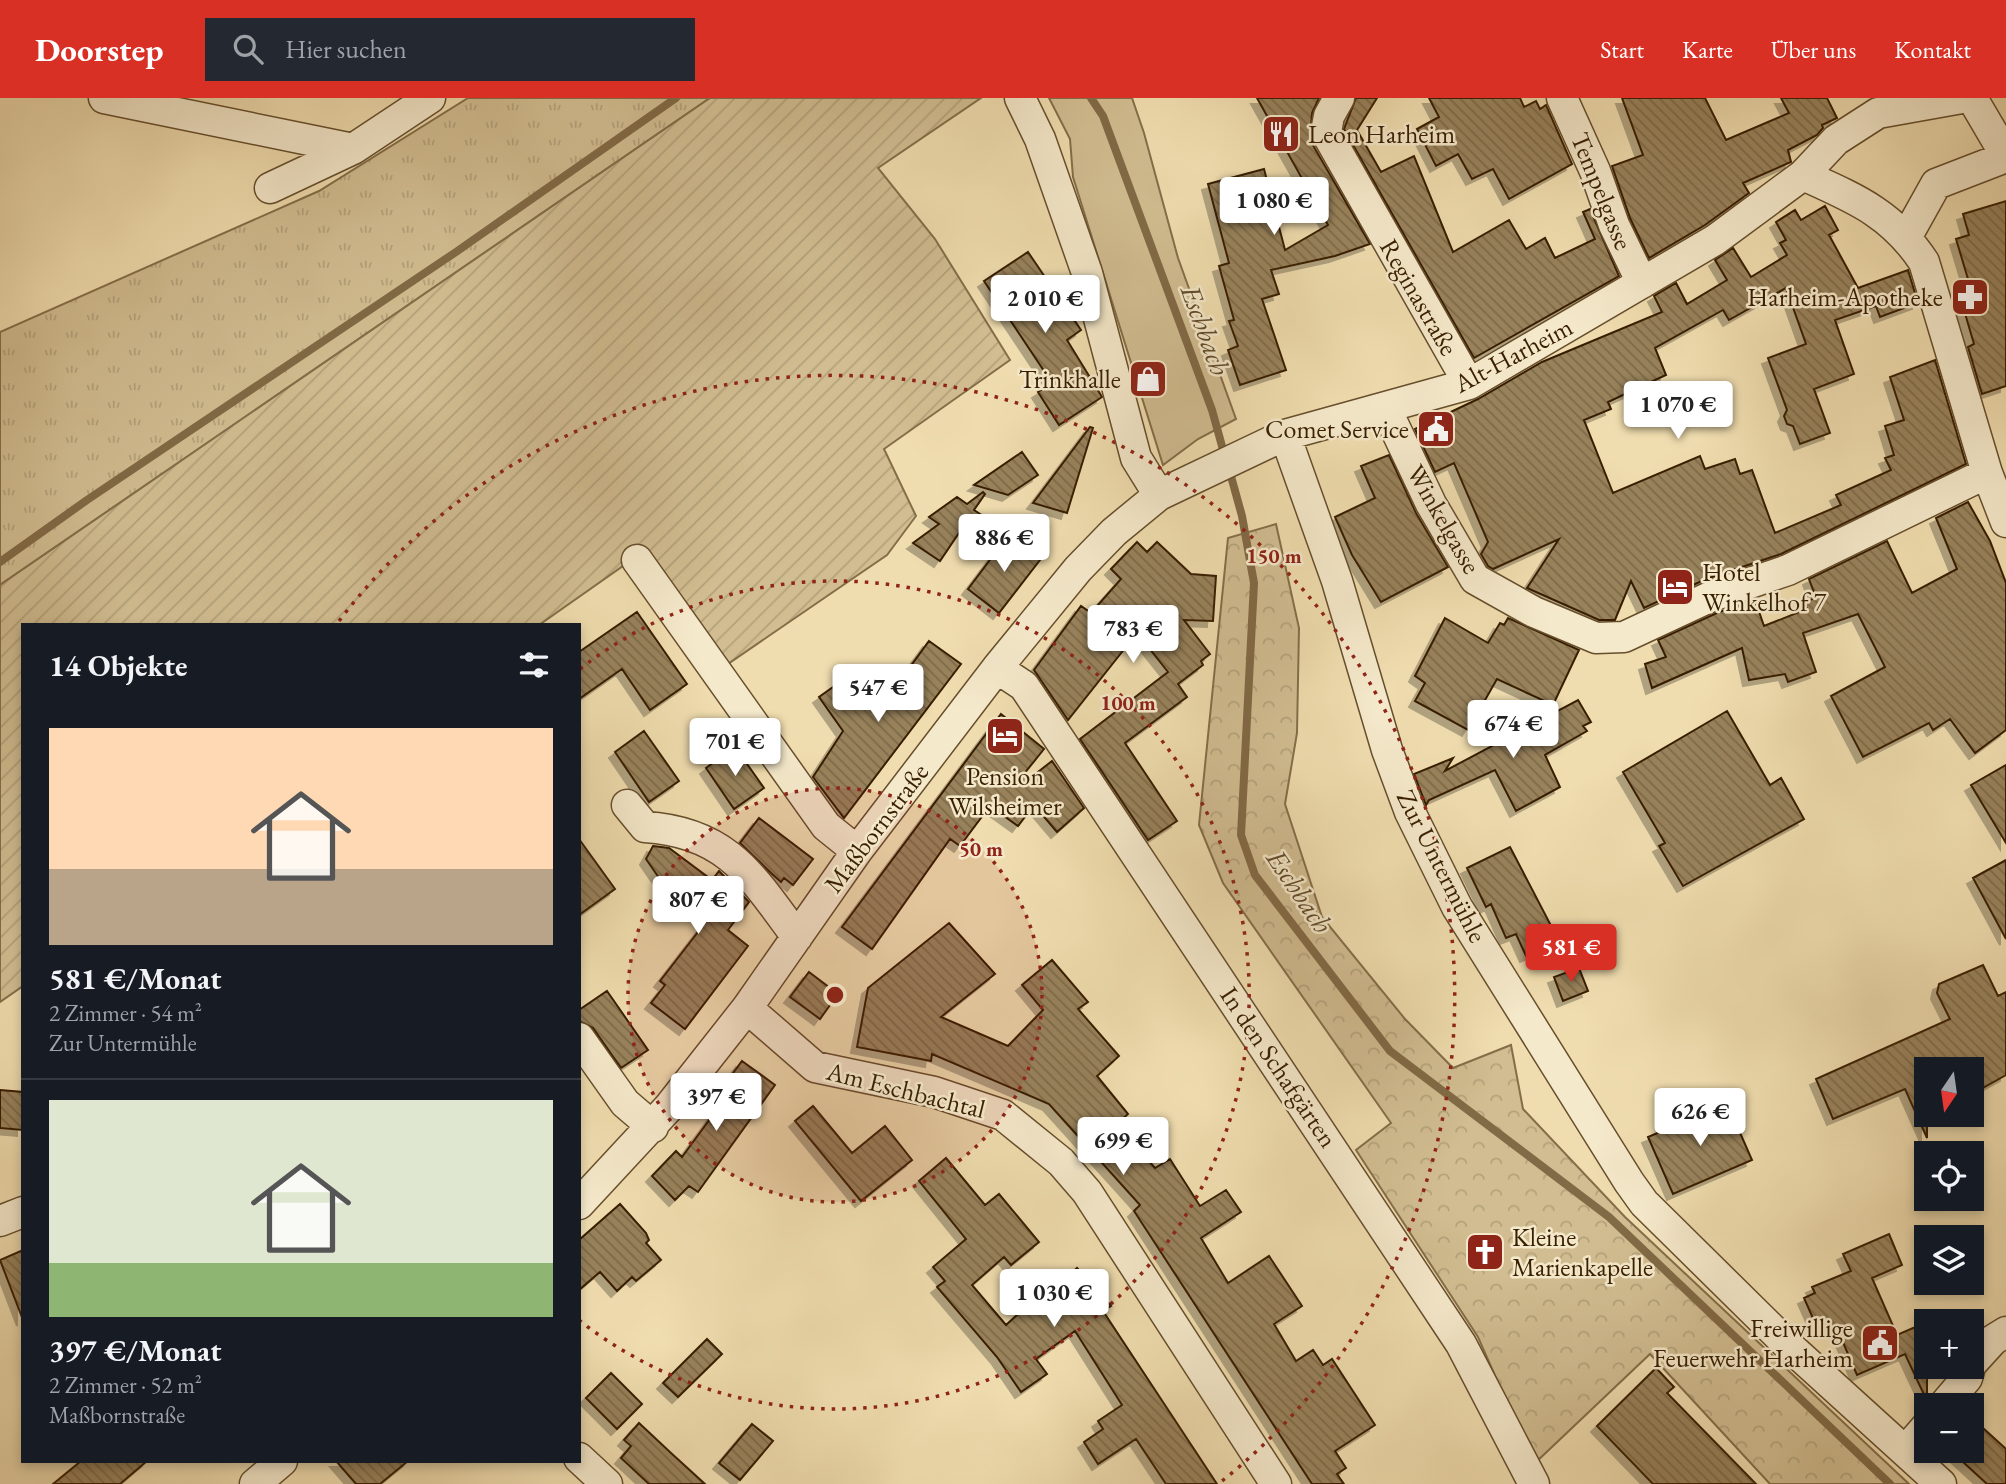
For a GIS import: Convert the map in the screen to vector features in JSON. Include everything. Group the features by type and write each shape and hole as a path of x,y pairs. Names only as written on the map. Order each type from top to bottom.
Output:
{"street":[{"path":"104,98 353,149"},
{"path":"270,188 353,149 430,98"},
{"path":"1020,98 1040,139 1087,273 1136,458 1158,495"},
{"name":"Reginastraße","path":"1339,98 1329,116 1326,132 1469,384"},
{"name":"Tempelgasse","path":"1562,98 1595,171 1614,225 1642,283"},
{"name":"Alt-Harheim","path":"1195,475 1273,440 1469,384 1715,240 1803,175 1836,140 1878,113 1962,98"},
{"path":"1907,236 1936,184 2006,156 1972,98"},
{"path":"1803,175 1854,199 1907,236 1924,262 1987,473 2006,522"},
{"name":"Winkelgasse","path":"1385,409 1431,504 1475,579 1534,612 1596,638 1624,637 1712,596 1788,570 1987,473"},
{"name":"Zur Untermühle","path":"1273,440 1338,581 1387,750 1410,812 1457,907 1644,1203 1789,1346 1907,1449 1941,1484"},
{"name":"Maßbornstraße","path":"583,1195 653,1127 747,1009 858,851 997,668 1078,569 1114,532 1158,495 1195,475"},
{"path":"637,560 826,826 858,851"},
{"name":"In den Schafgärten","path":"997,668 1024,686 1400,1248 1461,1344 1534,1484"},
{"path":"627,805 645,827 699,836 749,872 797,937"},
{"name":"Am Eschbachtal","path":"747,1009 815,1067 972,1103 1003,1115 1061,1162 1087,1192 1276,1484"},
{"path":"581,1041 625,1103 653,1127"},
{"path":"0,1221 21,1213"},
{"path":"1984,1350 1993,1340 2006,1332"},
{"path":"1954,1393 1966,1379"},
{"path":"1907,1449 1914,1441"},
{"path":"581,1460 607,1484"},
{"path":"255,1484 280,1463"}],"green space":[{"path":"468,98 710,98 0,585 0,332 319,191"},
{"path":"710,98 981,98 878,168 935,239 1010,360 884,449 916,516 887,555 722,668 643,552 542,623 21,623 21,987 0,1002 0,585"},
{"path":"1049,98 1132,98 1178,258 1236,419 1198,439 1163,465 1073,177 1070,139"},
{"path":"1276,524 1299,628 1297,733 1285,804 1322,917 1405,1019 1453,1068 1511,1045 1523,1109 1625,1217 1909,1484 1770,1484 1650,1354 1534,1464 1478,1337 1356,1150 1391,1123 1223,883 1199,825 1228,538"}],"building":[{"path":"1257,98 1319,98 1312,113 1310,140 1370,244 1335,256 1271,270 1279,294 1262,299 1286,370 1240,385 1228,350 1238,346 1229,321 1234,320 1219,266 1229,263 1208,184 1264,169 1285,250 1328,225"},
{"path":"1356,98 1377,98 1357,130 1381,172 1414,156 1453,252 1509,220 1526,249 1545,238 1555,258 1595,239 1583,212 1590,209 1619,276 1474,358 1344,129"},
{"path":"1429,98 1520,98 1524,107 1536,101 1540,109 1546,105 1572,164 1509,199 1493,169 1472,179 1458,154 1436,166 1417,129 1439,117"},
{"path":"1622,98 1705,98 1726,140 1789,113 1781,98 1827,98 1837,118 1822,125 1823,128 1817,135 1788,150 1791,162 1743,183 1749,193 1705,225 1649,258 1630,218 1612,166 1643,155"},
{"path":"2006,201 2006,386 1982,394 1968,347 1974,344 1959,293 1968,279 1956,239 1969,235 1963,214"},
{"path":"1825,206 1838,230 1829,235 1858,288 1908,270 1918,303 1880,317 1876,306 1835,320 1854,374 1814,389 1830,433 1800,444 1793,426 1787,424 1784,416 1787,410 1768,358 1806,344 1786,288 1729,320 1723,310 1655,348 1666,375 1608,402 1611,409 1584,420 1613,493 1700,456 1705,469 1735,459 1740,474 1752,470 1775,533 1841,505 1836,495 1891,470 1885,458 1894,455 1885,426 1904,420 1890,377 1935,360 1966,464 1781,554 1706,579 1644,608 1631,581 1615,620 1599,620 1527,588 1559,539 1493,569 1488,566 1481,554 1488,542 1454,463 1435,472 1415,429 1478,399 1542,362 1662,312 1654,296 1676,283 1687,304 1727,280 1715,260 1733,248 1751,277 1787,255 1780,243 1786,240 1776,222 1795,210 1801,220"},
{"path":"1028,252 1081,330 1067,340 1102,397 1059,425 1038,392 1052,383 984,281"},
{"path":"1090,427 1093,428 1067,513 1033,503"},
{"path":"1022,452 1038,475 1008,495 974,485"},
{"path":"1389,455 1416,513 1448,567 1381,602 1352,555 1335,517 1375,498 1361,466"},
{"path":"983,492 985,494 974,510 980,514 965,524 940,561 913,543 939,524 929,517 957,497 967,504"},
{"path":"1968,502 1990,541 2006,583 2006,730 1975,753 1950,719 1933,730 1929,723 1863,757 1831,696 1885,667 1858,614 1803,633 1816,672 1788,682 1785,674 1749,680 1742,648 1652,688 1645,664 1666,657 1658,640 1719,612 1755,600 1764,626 1807,609 1804,602 1816,598 1809,579 1887,541 1912,593 1957,569 1936,518"},
{"path":"1008,536 1040,560 999,613 968,589"},
{"path":"1137,542 1147,552 1157,542 1191,574 1216,576 1213,621 1184,620 1210,654 1201,661 1203,665 1178,684 1187,697 1125,743 1177,821 1148,840 1080,739 1168,672 1137,633 1068,720 1034,670 1081,606 1091,613 1121,579 1111,569"},
{"path":"637,612 687,684 650,710 622,669 581,698 581,651"},
{"path":"1445,618 1488,643 1500,623 1504,625 1508,618 1579,650 1553,705 1497,679 1468,730 1415,701 1425,683 1415,676"},
{"path":"929,641 961,664 844,818 813,777 843,731 819,697 840,682 854,700 880,674 885,677 893,667 904,675"},
{"path":"1578,700 1591,722 1583,726 1587,731 1545,755 1560,787 1516,811 1495,770 1429,800 1426,805 1414,774 1453,758 1445,771"},
{"path":"1727,711 1770,785 1781,778 1804,819 1683,886 1659,846 1665,843 1623,772"},
{"path":"1001,714 1044,749 1024,774 1029,779 1052,761 1084,808 1057,832 1034,805 1018,826 990,806 960,846 950,839 872,949 842,927"},
{"path":"644,731 679,781 649,802 615,752"},
{"path":"735,747 764,788 734,809 706,768"},
{"path":"2006,765 2006,843 1971,785"},
{"path":"759,818 813,859 793,885 784,878 781,882 740,843"},
{"path":"581,842 615,889 581,914"},
{"path":"653,846 669,848 712,880 719,871 749,902 728,930 748,946 685,1029 651,1003 665,985 660,981 708,919 666,888 646,859"},
{"path":"1510,847 1559,941 1526,956 1516,934 1506,938 1491,904 1486,907 1467,868"},
{"path":"2006,860 2006,939 1973,878"},
{"path":"949,923 995,974 941,1017 1008,1046 1043,1010 1022,985 1052,960 1088,1002 1078,1009 1119,1056 1097,1076 1128,1114 1117,1124 1155,1168 1170,1159 1200,1206 1226,1190 1241,1212 1201,1238 1228,1283 1269,1256 1302,1306 1274,1324 1296,1361 1313,1350 1323,1365 1332,1359 1375,1425 1335,1451 1346,1468 1337,1474 1344,1484 1312,1484 1134,1211 1140,1205 1049,1104 932,1054 931,1061 857,1047 868,988"},
{"path":"1983,965 1998,996 2006,992 2006,1075 1984,1087 1984,1057 1914,1057 1914,1109 1905,1089 1833,1119 1816,1079 1950,1019 1937,993 1939,984"},
{"path":"1579,968 1588,991 1563,1001 1554,977"},
{"path":"809,972 838,994 820,1019 790,997"},
{"path":"607,991 648,1050 621,1068 593,1028 581,1022 581,1009"},
{"path":"742,1061 775,1085 698,1192 689,1186 675,1200 652,1176 676,1151 682,1157 729,1093 722,1088"},
{"path":"0,1090 21,1092 21,1130 0,1128"},
{"path":"1727,1103 1752,1160 1673,1194 1648,1137"},
{"path":"813,1106 852,1153 885,1126 912,1160 861,1201 795,1121"},
{"path":"946,1158 985,1205 999,1194 1039,1242 1011,1265 1004,1257 972,1285 1006,1325 1031,1302 1036,1306 1077,1268 1111,1306 1103,1311 1217,1484 1166,1484 1136,1439 1098,1464 1084,1442 1103,1429 1098,1421 1122,1405 1075,1331 1036,1359 1047,1374 1021,1392 997,1357 937,1287 945,1281 933,1267 966,1239 919,1181"},
{"path":"620,1204 646,1233 649,1240 646,1243 661,1260 636,1281 632,1277 617,1291 600,1272 581,1288 581,1238"},
{"path":"1889,1234 1902,1265 1872,1278 1897,1335 1914,1328 1914,1373 1905,1354 1857,1375 1836,1326 1819,1332 1804,1298 1815,1293 1812,1287 1851,1271 1843,1254"},
{"path":"21,1251 21,1315 0,1260"},
{"path":"707,1339 722,1354 678,1397 663,1383"},
{"path":"1656,1368 1674,1387 1667,1393 1756,1484 1653,1484 1597,1426"},
{"path":"611,1373 642,1404 617,1429 586,1398"},
{"path":"1917,1379 1927,1379 1927,1393 1923,1393"},
{"path":"639,1423 705,1484 649,1484 621,1458 631,1446 624,1440"},
{"path":"752,1424 773,1441 740,1480 719,1463"},
{"path":"1984,1429 2006,1449 2006,1484 1987,1484 1964,1463 1984,1463"},
{"path":"79,1463 145,1463 120,1484 53,1484"},
{"path":"338,1463 406,1463 380,1484 356,1484"}],"waterway":[{"path":"0,562 87,500 456,252 676,98"},
{"name":"Eschbach","path":"1091,98 1103,116 1212,410 1225,457"},
{"name":"Eschbach","path":"1229,469 1242,516 1254,583 1241,835 1255,875 1390,1051 1609,1217 1890,1484"}],"place":[{"name":"Leon Harheim","path":"1281,134"},
{"name":"Harheim-Apotheke","path":"1970,297"},
{"name":"Trinkhalle","path":"1148,379"},
{"name":"Comet Service","path":"1436,429"},
{"name":"Hotel Winkelhof 7","path":"1675,587"},
{"name":"Pension Wilsheimer","path":"1005,736"},
{"name":"Kleine Marienkapelle","path":"1485,1252"},
{"name":"Freiwillige Feuerwehr Harheim","path":"1880,1343"}]}
